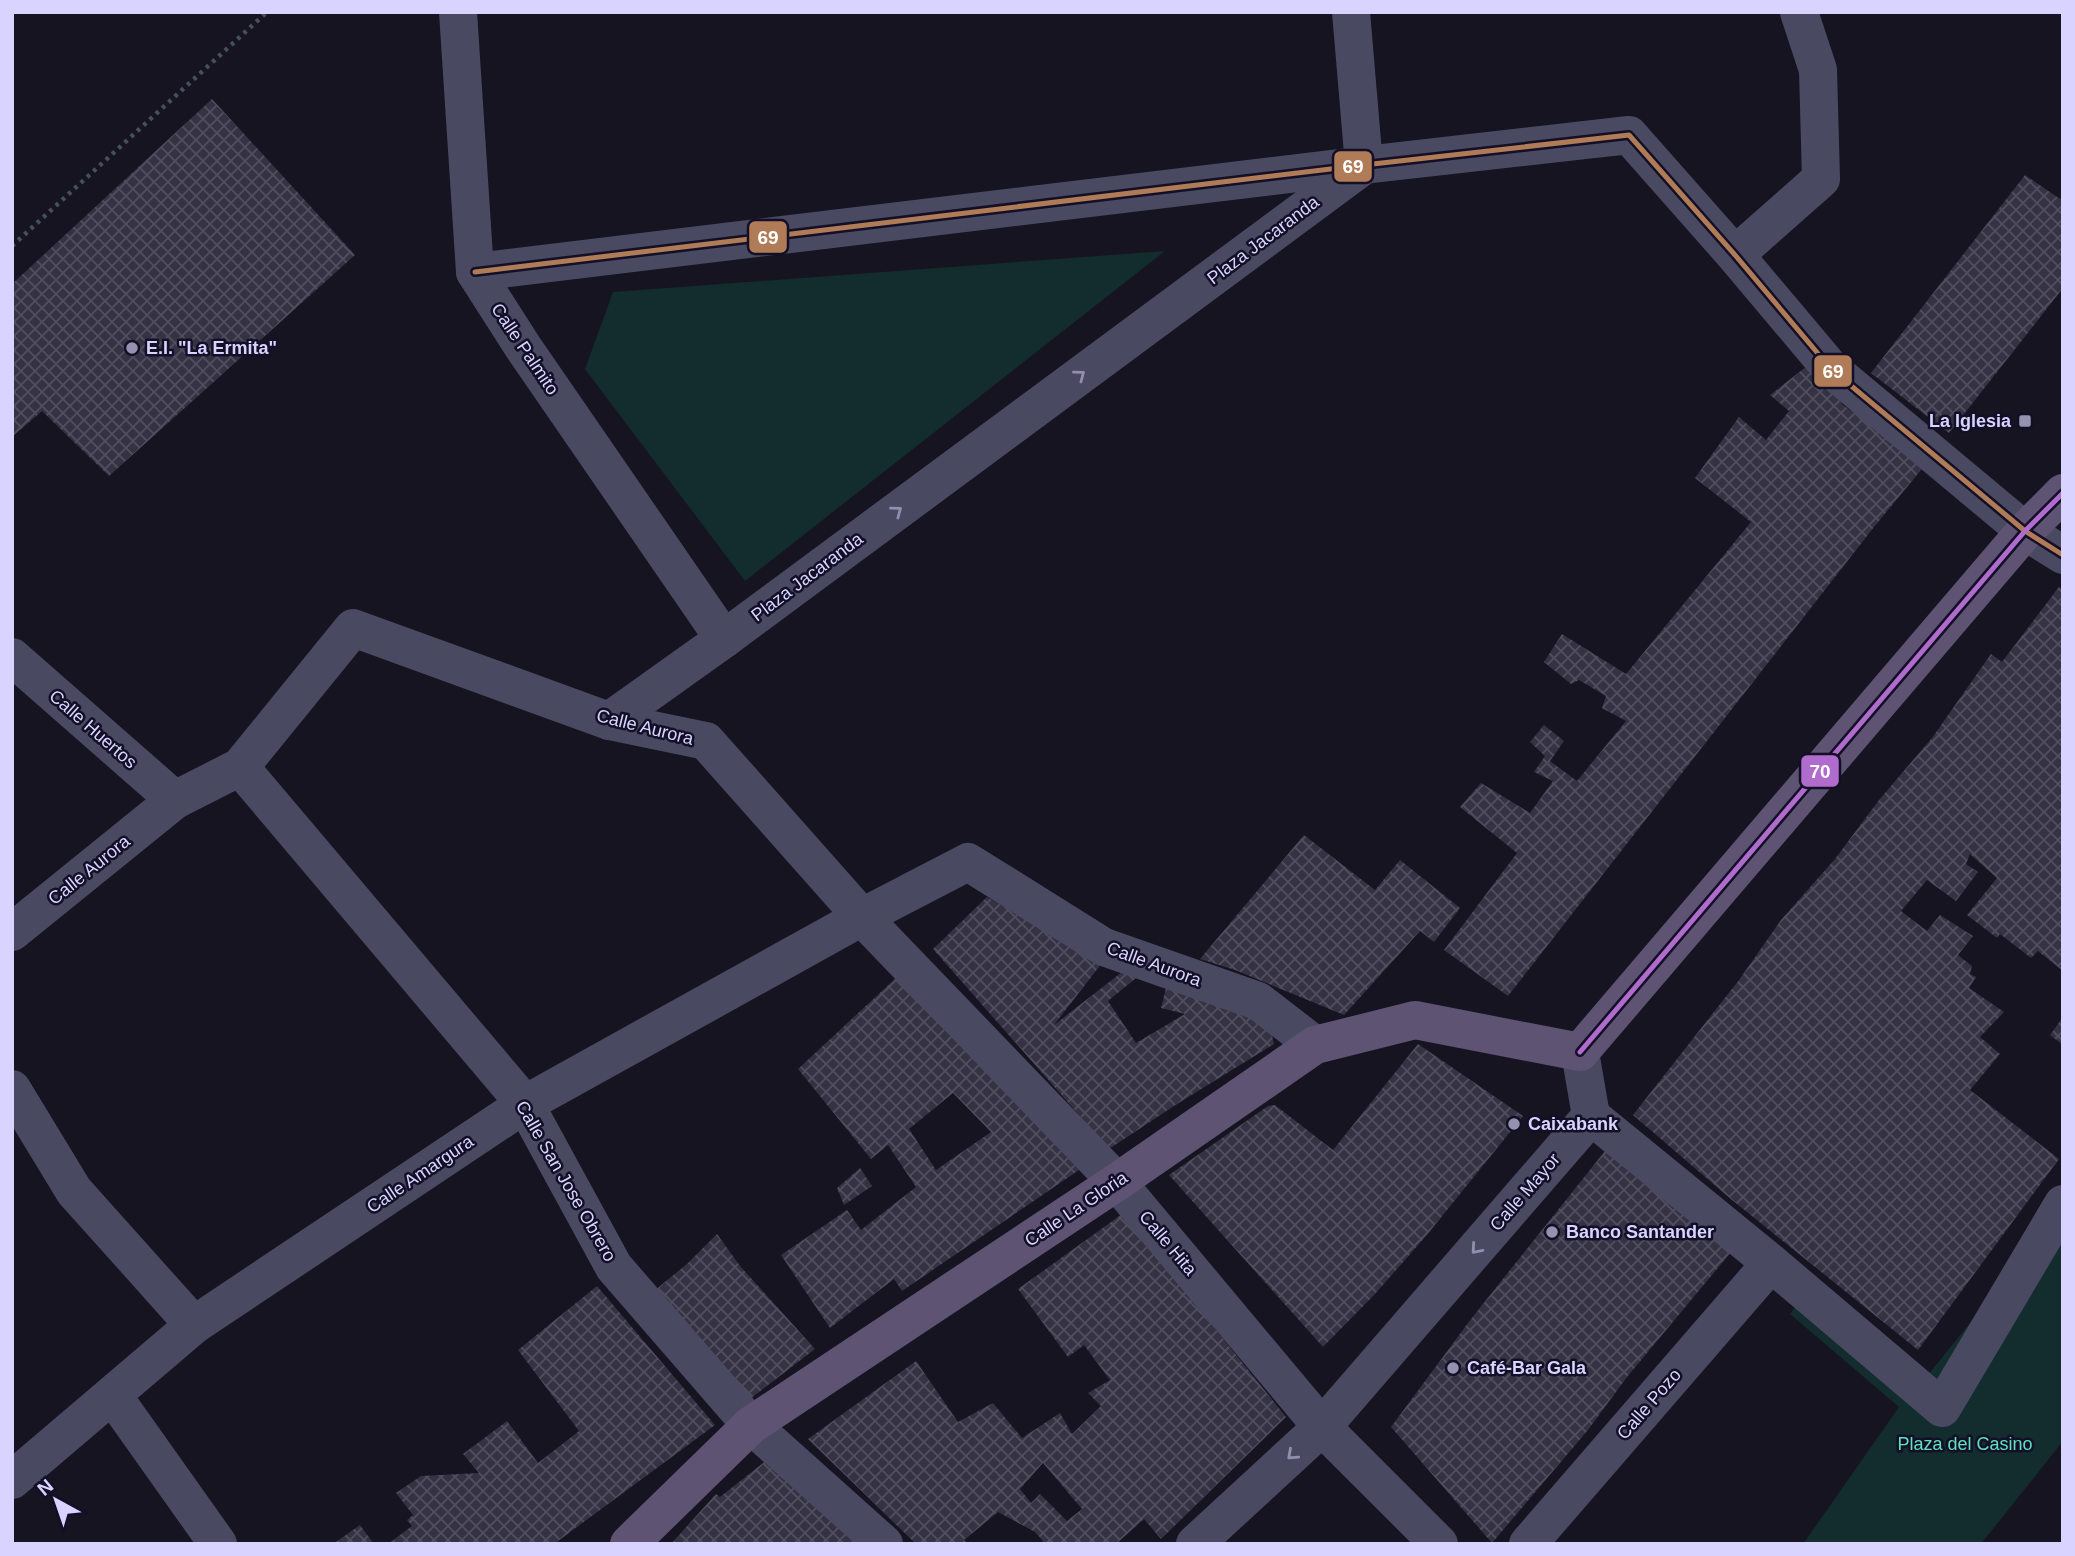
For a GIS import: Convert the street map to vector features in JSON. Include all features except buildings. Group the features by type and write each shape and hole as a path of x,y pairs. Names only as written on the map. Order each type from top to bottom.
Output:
{"main road":[{"path":"1580,1052 2025,531 2063,494"},
{"name":"Calle La Gloria","path":"629,1544 751,1425 1117,1182 1315,1045 1415,1020 1580,1052"}],"street":[{"name":"Calle Palmito","path":"458,12 475,272 523,347 724,639"},
{"path":"1351,12 1364,165 1629,135 1831,369 2025,531 2063,555"},
{"path":"1735,255 1821,179 1818,69 1799,12"},
{"name":"Plaza Jacaranda","path":"475,272 1364,165"},
{"name":"Plaza Jacaranda","path":"609,721 724,639 1364,165"},
{"name":"Calle Aurora","path":"12,932 175,800 240,767 353,628 609,721 706,741 862,917 968,862 1104,947 1258,1001 1315,1045"},
{"name":"Calle Huertos","path":"12,657 175,800"},
{"name":"Calle San Jose Obrero","path":"240,767 525,1104 614,1267 751,1425 884,1544"},
{"name":"Calle Amargura","path":"12,1480 194,1325 525,1104 862,917"},
{"name":"Calle Hita","path":"862,917 1117,1182 1322,1427 1439,1544"},
{"path":"1580,1052 1591,1116 1942,1408 2062,1209"},
{"path":"12,1089 74,1191 194,1325"},
{"name":"Calle Mayor","path":"1195,1544 1322,1427 1591,1116"},
{"name":"Calle Pozo","path":"1528,1544 1771,1264"},
{"path":"113,1396 218,1544"}],"path":[{"path":"12,246 267,12"}],"green space":[{"path":"1165,251 745,581 585,369 613,292"},
{"name":"Plaza del Casino","path":"2055,1217 2063,1222 2063,1441 1981,1544 1803,1544 1899,1407 1790,1314 1814,1282 1928,1375"}],"transit line":[{"name":"69","path":"475,272 1629,135 1831,369 2025,531 2063,555"},
{"name":"70","path":"1580,1052 2025,531 2063,493"}],"place":[{"name":"E.I. \"La Ermita\"","path":"132,348"},
{"name":"La Iglesia","path":"2025,421"},
{"name":"Caixabank","path":"1514,1124"},
{"name":"Banco Santander","path":"1552,1232"},
{"name":"Café-Bar Gala","path":"1453,1368"}]}
